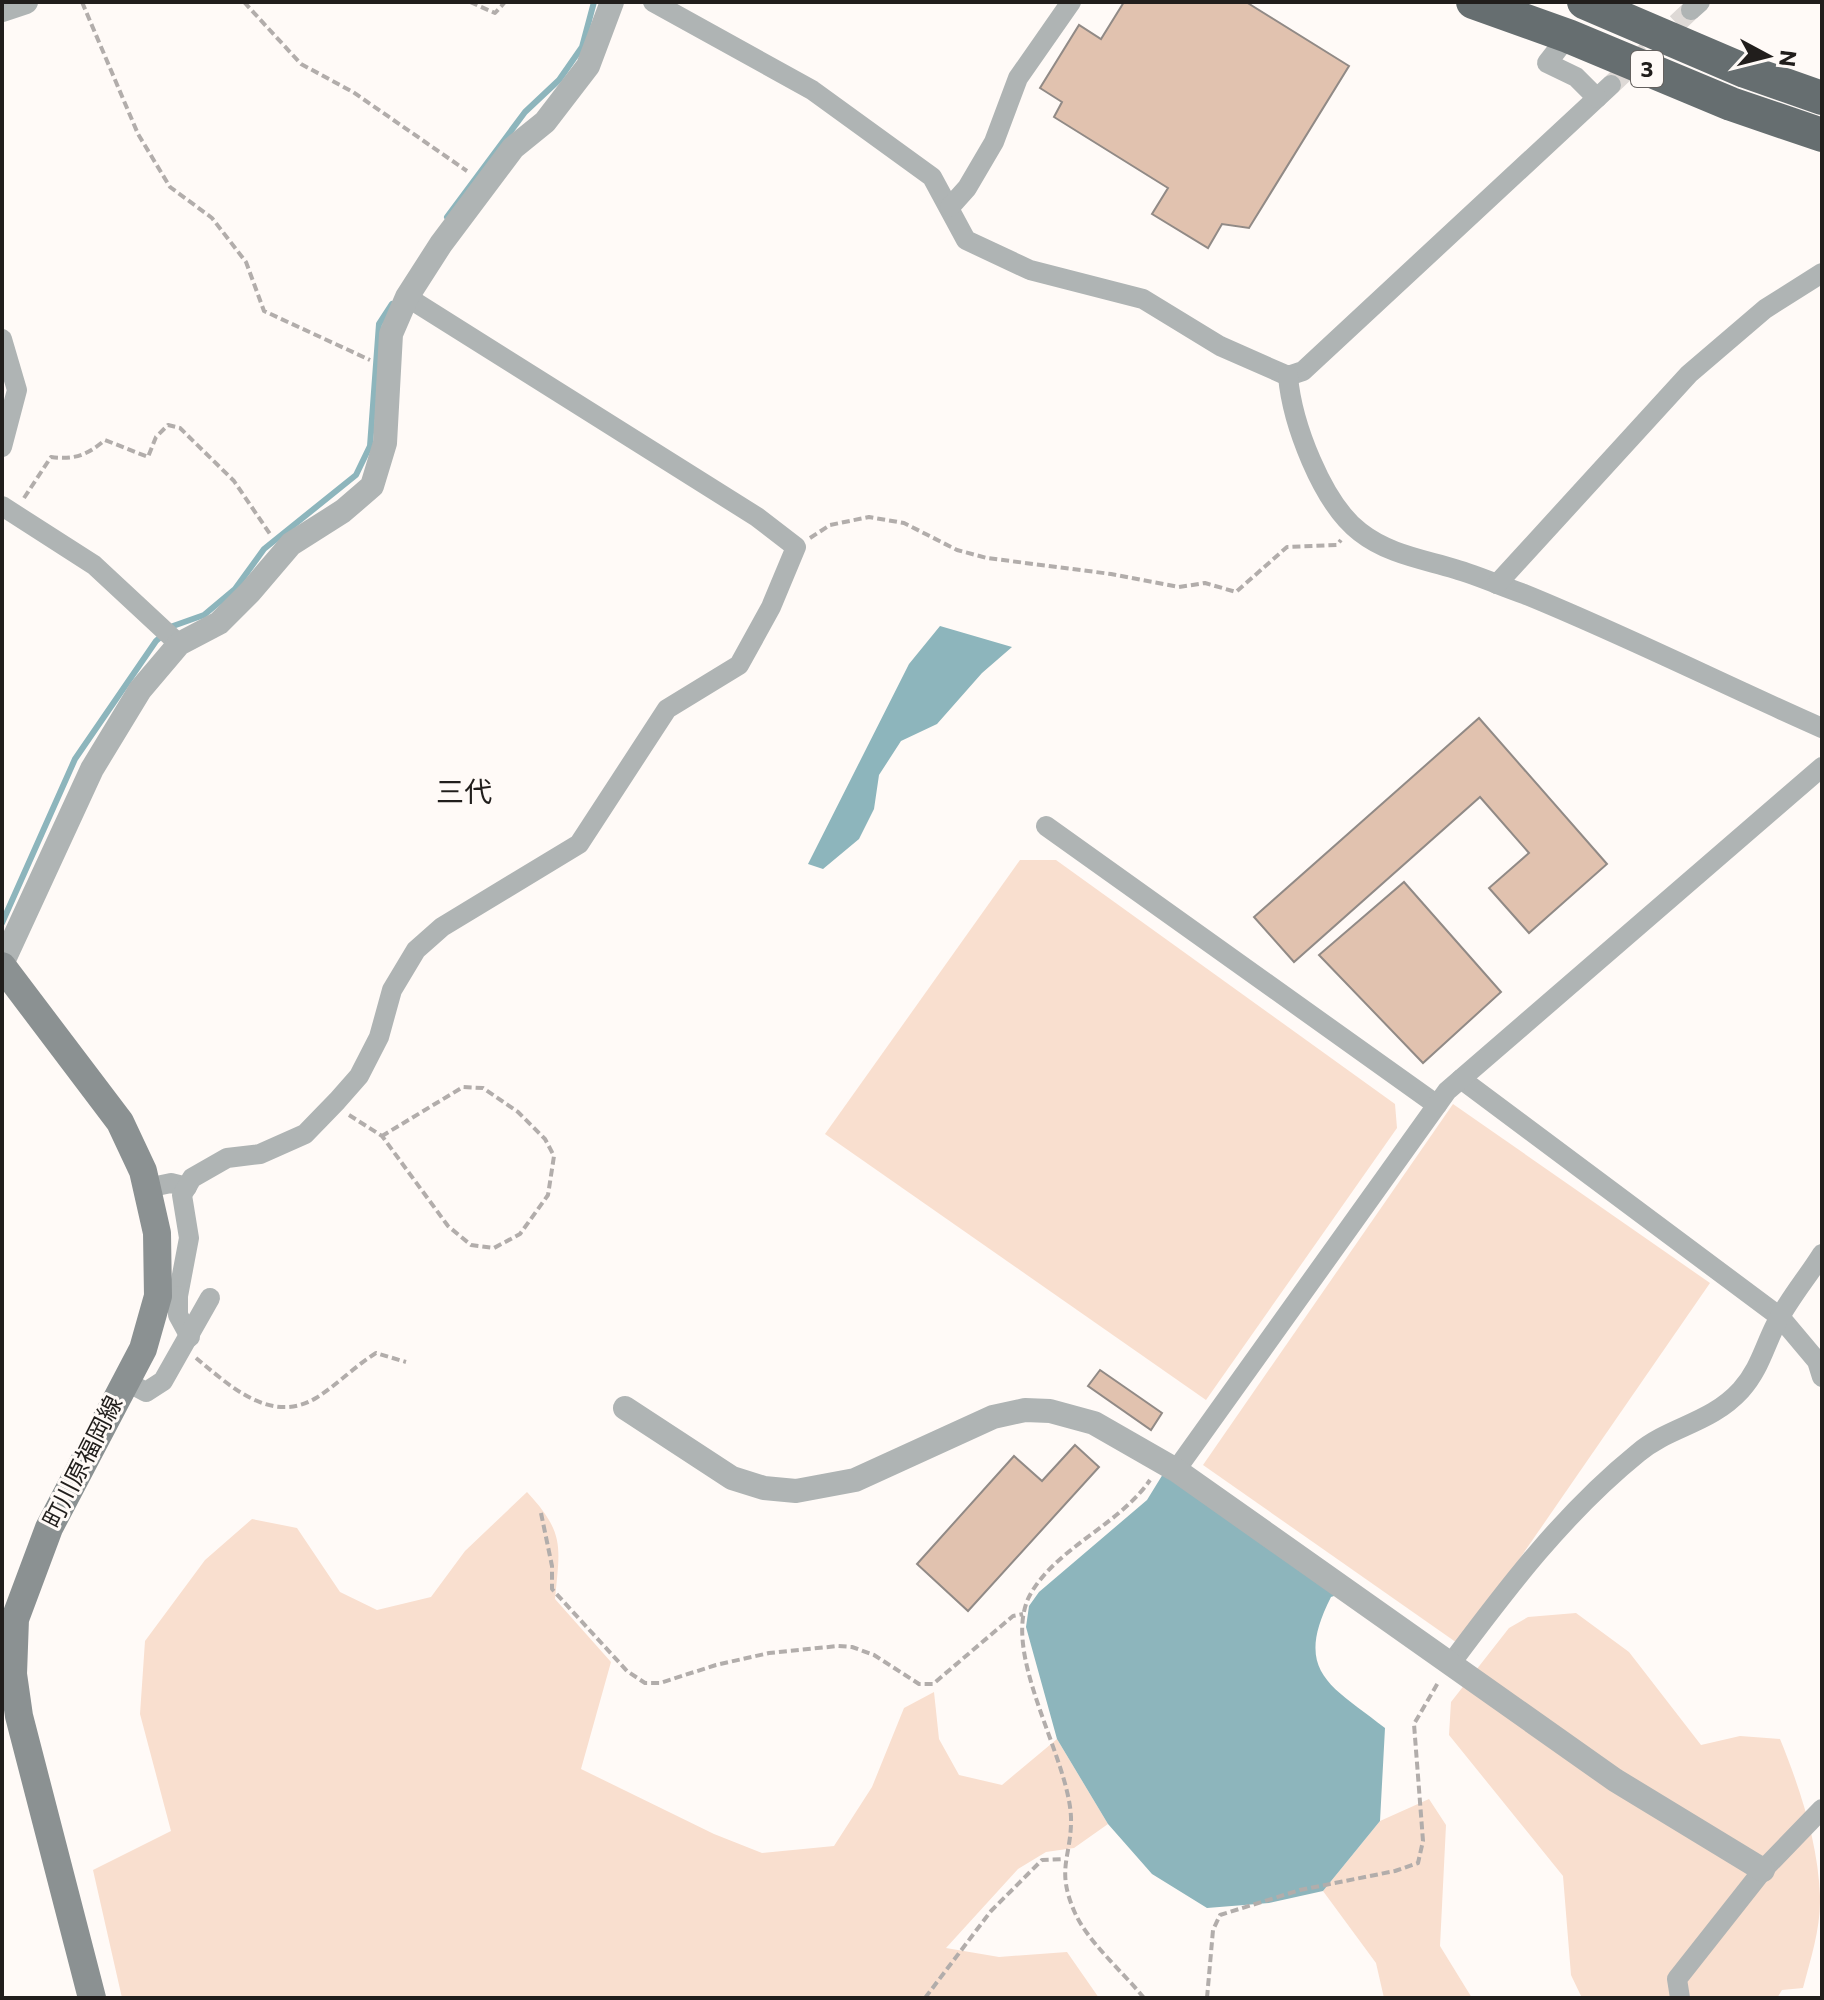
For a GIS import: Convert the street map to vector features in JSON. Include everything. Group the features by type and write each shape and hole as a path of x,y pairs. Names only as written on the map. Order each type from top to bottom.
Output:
{"highway":[{"name":"3","path":"1473,2 1568,36 1731,104 1822,135"},
{"name":"3","path":"1584,2 1745,71 1822,98"}],"main road":[{"name":"町川原福岡線","path":"2,965 120,1122 147,1188 168,1296 49,1528 8,1617 19,1716 92,1998"}],"street":[{"path":"2,10 26,2"},
{"path":"2,965 92,769 140,690 179,644 219,623 291,544 343,511 372,486 385,443 391,334 407,297 513,148 545,122 588,66 612,2"},
{"path":"653,2 682,8 812,90 932,177 966,240 1030,270 1143,299 1220,346 1288,376 1303,371 1604,91 1547,63 1568,36"},
{"path":"950,207 967,188 994,142 1018,78 1071,2"},
{"path":"1497,584 1689,374 1765,309 1822,273"},
{"path":"190,1337 168,1296 189,1238 182,1195 192,1178 227,1158 260,1154 305,1134 333,1105 359,1076 379,1037 392,990 416,950 442,927 579,844 667,709 739,665 771,607 796,547 757,517 407,297"},
{"path":"2,339 17,390 2,447"},
{"path":"1288,376 1295,420 1338,509 1354,526 1389,551 1497,584 1621,633 1822,728"},
{"path":"8,510 94,565 179,644"},
{"path":"1168,1466 1437,1105 1461,1079 1822,767"},
{"path":"1046,826 1437,1105"},
{"path":"1461,1079 1780,1317 1817,1361 1822,1377"},
{"path":"147,1188 171,1183 187,1187"},
{"path":"1452,1662 1539,1549 1602,1482 1642,1449 1721,1410 1743,1387 1763,1358 1780,1317 1822,1254"},
{"path":"125,1381 146,1392 163,1381 210,1298"},
{"path":"625,1408 732,1478 764,1488 796,1491 855,1480 993,1417 1025,1410 1075,1415 1168,1466 1452,1662 1615,1780 1763,1870"},
{"path":"1680,1998 1677,1979 1763,1870 1822,1809"}],"path":[{"path":"82,2 138,134 170,187 212,218 246,262 264,311 389,368"},
{"path":"244,2 301,64 353,92 486,184"},
{"path":"470,2 495,13 505,2"},
{"path":"8,510 51,457 73,460 90,453 105,440 148,457 156,437 168,425 180,428 234,481 284,552"},
{"path":"796,547 830,525 869,517 904,523 957,550 987,558 1111,574 1179,587 1205,583 1236,592 1287,547 1337,545 1354,526"},
{"path":"333,1105 382,1136 448,1226 471,1245 494,1248 520,1234 548,1195 554,1156 545,1139 518,1112 483,1088 463,1087 382,1136"},
{"path":"190,1337 195,1358 234,1389 262,1404 291,1409 317,1398 376,1353 406,1362"},
{"path":"1144,1998 1086,1932 1065,1885 1064,1859 1071,1819 1069,1806 1027,1662 1021,1627 1031,1592 1066,1554 1168,1466"},
{"path":"541,1513 552,1566 552,1589 627,1671 645,1683 660,1683 716,1665 769,1653 838,1646 852,1647 874,1655 919,1684 933,1684 1013,1616 1023,1614"},
{"path":"1207,1998 1213,1930 1220,1915 1300,1890 1395,1871 1418,1863 1423,1841 1414,1724 1452,1662"},
{"path":"925,1998 991,1911 1042,1860 1064,1859"}],"shaded area":[{"path":"1020,860 1056,860 1395,1104 1397,1128 1206,1400 825,1134"},
{"path":"1453,1104 1710,1283 1460,1645 1203,1465"},
{"path":"527,1492 548,1519 557,1541 555,1599 611,1662 581,1769 714,1834 762,1853 834,1846 872,1787 904,1708 934,1692 939,1739 959,1775 1002,1785 1057,1739 1108,1824 1074,1848 1046,1852 1018,1869 946,1948 999,1957 1067,1952 1099,1998 122,1998 93,1870 171,1831 140,1714 145,1641 205,1560 252,1519 297,1528 340,1592 377,1610 431,1597 465,1551"},
{"path":"1576,1613 1629,1652 1701,1745 1740,1736 1780,1739 1807,1816 1819,1876 1819,1919 1803,1988 1782,1990 1777,1998 1582,1998 1571,1975 1563,1876 1449,1735 1451,1702 1509,1628 1528,1617"},
{"path":"1429,1799 1446,1825 1440,1946 1472,1998 1384,1998 1376,1963 1323,1891 1380,1821"}],"water":[{"path":"940,626 1012,647 982,673 937,724 901,741 879,775 874,809 859,839 823,869 808,864 909,664"},
{"path":"1163,1474 1343,1593 1331,1597 1320,1622 1317,1660 1334,1687 1385,1728 1380,1821 1323,1891 1269,1903 1207,1908 1152,1874 1108,1824 1057,1739 1026,1627 1029,1606 1039,1592 1147,1500"}],"building":[{"path":"1124,2 1246,2 1349,66 1249,228 1222,224 1208,248 1152,214 1168,188 1054,117 1062,102 1040,88 1079,25 1101,39"},
{"path":"1479,718 1607,864 1529,933 1489,888 1529,853 1480,797 1294,962 1254,917"},
{"path":"1404,882 1501,992 1423,1063 1319,955"},
{"path":"1100,1370 1162,1413 1151,1430 1088,1386"},
{"path":"1075,1445 1099,1467 968,1611 917,1564 1014,1456 1042,1481"}],"waterway":[{"path":"447,217 525,112 559,80 582,47 594,2"},
{"path":"2,923 75,759 156,641 173,626 204,615 235,589 264,549 356,475 370,446 379,324 392,304"}],"tunnel":[{"path":"1611,85 1691,10"}],"district":[{"name":"三代","path":"464,792"}]}
